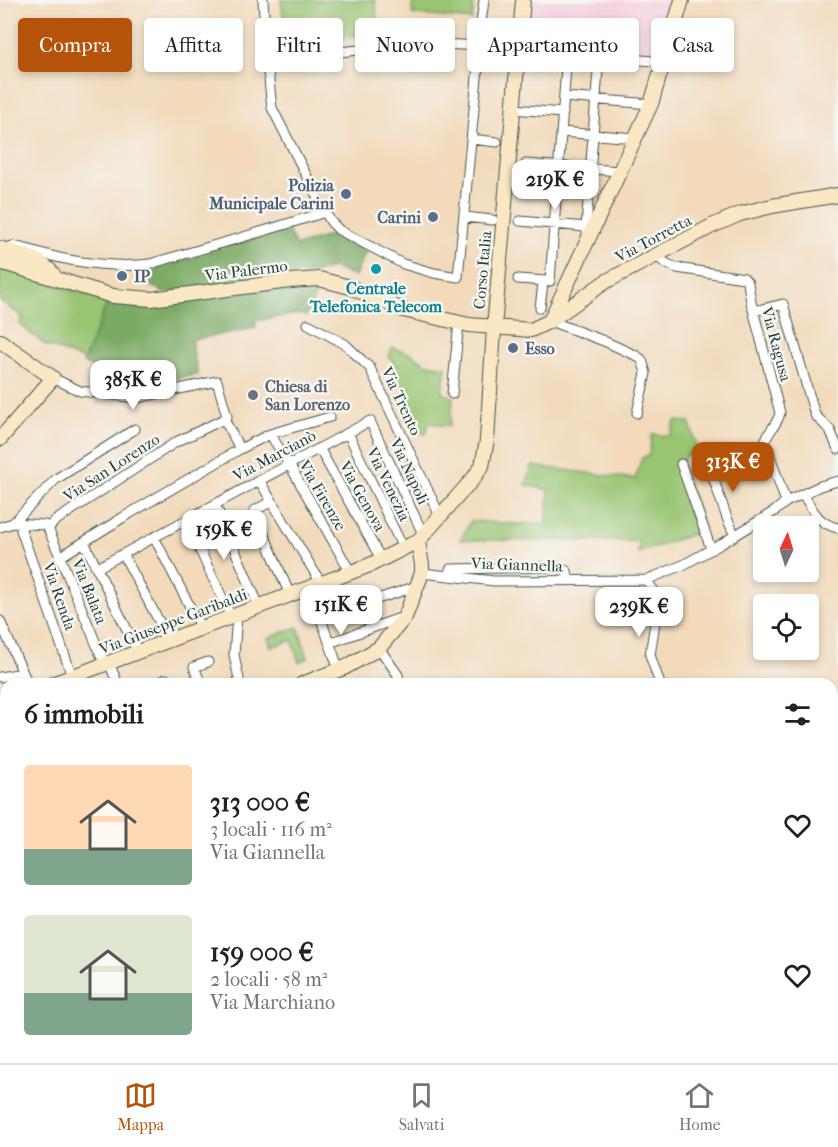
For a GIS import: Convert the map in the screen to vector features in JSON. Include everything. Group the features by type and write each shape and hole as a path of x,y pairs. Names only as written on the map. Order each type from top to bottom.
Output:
{"street":[{"path":"263,0 264,18"},
{"path":"482,18 484,0"},
{"name":"Corso Italia","path":"522,18 523,0"},
{"path":"677,18 682,0"},
{"path":"343,52 424,43 467,45"},
{"path":"268,72 272,108 331,222 339,230 403,264 458,277 477,72"},
{"name":"Corso Italia","path":"494,328 517,72"},
{"path":"540,308 543,283 550,281 566,72"},
{"path":"587,232 598,72"},
{"path":"637,413 646,373 642,360 604,341 550,321 587,232 651,104 661,72"},
{"path":"564,97 651,104"},
{"path":"513,109 563,113"},
{"path":"561,132 635,138"},
{"path":"471,139 496,142"},
{"path":"526,164 619,171"},
{"name":"Via Torretta","path":"494,328 531,330 550,321 605,282 740,213 838,195"},
{"path":"2,253 12,246 78,261 138,266 268,231 325,212"},
{"path":"464,217 493,220"},
{"path":"520,222 555,224 587,232"},
{"name":"Via Palermo","path":"2,253 41,263 56,279 113,296 151,299 290,280 319,279 350,287 403,310 494,328"},
{"name":"Via Ragusa","path":"656,256 677,268 744,278 748,283 780,413 778,421 765,442 786,502"},
{"path":"518,279 546,281"},
{"path":"754,311 783,304 815,415 830,430 838,449"},
{"path":"453,394 459,322"},
{"name":"Via Trento","path":"308,324 345,344 370,368 440,516"},
{"name":"Via Giuseppe Garibaldi","path":"67,678 370,565 420,537 482,466 487,440 494,328"},
{"path":"0,341 53,378 80,391 137,398 217,381 225,418 240,449"},
{"path":"0,439 53,378"},
{"path":"60,557 240,449 270,434 330,417"},
{"name":"Via San Lorenzo","path":"48,528 55,521 176,442 225,418"},
{"name":"Via Marcianò","path":"97,568 370,421"},
{"name":"Via Napoli","path":"370,421 420,537"},
{"path":"11,525 56,479 135,429"},
{"name":"Via Venezia","path":"348,433 403,548"},
{"name":"Via Firenze","path":"270,434 350,571"},
{"name":"Via Genova","path":"319,448 381,559"},
{"path":"707,460 735,536"},
{"path":"681,464 711,549"},
{"path":"259,480 321,583"},
{"name":"Via Giannella","path":"419,579 646,580 683,565 735,536 786,502 838,480"},
{"path":"803,494 819,520 838,528"},
{"path":"272,501 254,511 290,595"},
{"path":"214,504 259,606"},
{"path":"0,516 11,525 45,525 48,528"},
{"path":"186,520 234,616 234,655 239,678"},
{"name":"Via Renda","path":"11,525 21,530 72,676"},
{"name":"Via Balata","path":"48,528 115,678"},
{"path":"154,537 201,628"},
{"path":"317,678 379,648 405,617 422,565 420,537"},
{"path":"84,542 138,652"},
{"path":"123,554 169,640"},
{"path":"450,569 557,567 567,571 569,581"},
{"path":"339,669 319,615 419,579"},
{"path":"646,580 659,597 650,655 658,678"},
{"path":"329,643 405,617"},
{"path":"0,621 25,678"},
{"path":"379,648 399,678"},
{"path":"198,678 194,666 208,662"},
{"path":"0,677 23,673"}],"shaded area":[{"path":"531,0 677,0 672,18 651,18 651,55 639,54 639,18 529,18"}],"green space":[{"path":"281,0 375,0 377,18 355,18 355,36 343,37 343,18 283,18"},
{"path":"413,0 474,0 472,18 467,20 412,14"},
{"path":"287,228 296,246 334,234 366,252 355,276 332,268 319,272 162,293 161,290 143,283 145,272"},
{"path":"0,268 108,301 84,360 44,344 20,324 23,317 0,301"},
{"path":"320,285 306,316 297,314 255,321 256,328 191,340 198,375 128,386 127,370 94,368 83,363 108,301 151,304"},
{"path":"392,348 412,354 427,364 446,367 442,393 453,397 450,426 429,423 426,434 422,433 389,357"},
{"path":"675,421 689,422 698,449 685,456 681,464 704,530 638,553 639,543 636,541 460,540 471,521 547,523 549,490 526,485 532,466 635,479 642,458 649,455 652,434 670,436"},
{"path":"298,627 308,658 299,662 292,640 271,647 268,638"}],"place":[{"name":"Polizia Municipale Carini","path":"346,194"},
{"name":"Carini","path":"433,217"},
{"name":"Centrale Telefonica Telecom","path":"376,269"},
{"name":"IP","path":"122,276"},
{"name":"Esso","path":"513,348"},
{"name":"Chiesa di San Lorenzo","path":"253,395"}]}
